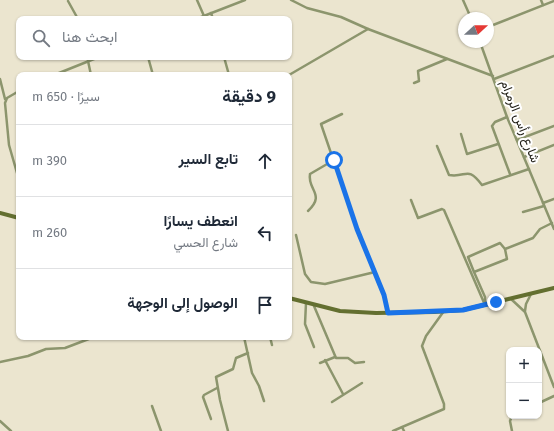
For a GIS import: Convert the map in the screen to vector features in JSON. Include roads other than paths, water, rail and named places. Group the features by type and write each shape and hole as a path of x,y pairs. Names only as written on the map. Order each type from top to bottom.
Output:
{"street":[{"path":"197,0 204,16 245,0"},
{"path":"291,0 307,8 341,17 494,78 554,56"},
{"path":"463,0 468,12"},
{"path":"541,0 543,5"},
{"path":"68,1 76,16"},
{"path":"494,25 554,1"},
{"path":"292,73 368,29"},
{"name":"شارع رأس الرمرام","path":"482,48 507,117 554,229"},
{"path":"414,83 419,80 418,71 448,59"},
{"path":"149,60 152,72"},
{"path":"225,60 228,72"},
{"path":"61,72 88,61 90,72"},
{"path":"0,79 5,100 8,135 16,168"},
{"path":"5,100 16,93"},
{"path":"342,114 321,124 357,229 375,272 388,313"},
{"path":"507,117 495,122 492,126 510,174"},
{"path":"517,140 554,126"},
{"path":"461,134 467,154 498,144"},
{"path":"436,146 449,175 467,173 474,175 484,185 510,174 529,169"},
{"path":"524,157 554,146"},
{"path":"308,210 314,205 316,196 310,182 310,174 334,160"},
{"path":"522,212 544,205 554,199"},
{"path":"411,200 418,218 442,209 444,210 469,264 485,304"},
{"path":"0,213 16,217"},
{"path":"504,249 533,238 540,229 552,223"},
{"path":"296,235 305,274 311,282 325,284 375,272"},
{"path":"474,272 506,259 504,249 501,244 497,244 468,257 469,264 485,297 485,304"},
{"path":"292,299 314,306 340,311 388,313 444,312 511,299 554,288"},
{"path":"525,312 526,304 531,294"},
{"path":"511,299 525,312 554,386"},
{"path":"306,303 305,324 314,347"},
{"path":"314,306 335,357"},
{"path":"393,431 444,409 444,404 422,346 426,336 444,312"},
{"path":"0,362 28,356 46,349 65,348 86,340"},
{"path":"245,340 252,373 259,386 264,401"},
{"path":"271,340 272,345"},
{"path":"228,431 217,388 216,376 233,369 236,358 248,352"},
{"path":"320,363 335,357 348,358 355,363 364,362"},
{"path":"325,360 343,394"},
{"path":"332,402 362,383"},
{"path":"211,419 203,397 204,394 217,388"},
{"path":"542,402 554,396"},
{"path":"152,406 161,431"},
{"path":"511,419 512,431"},
{"path":"0,420 11,431"},
{"path":"402,427 404,431"}]}
